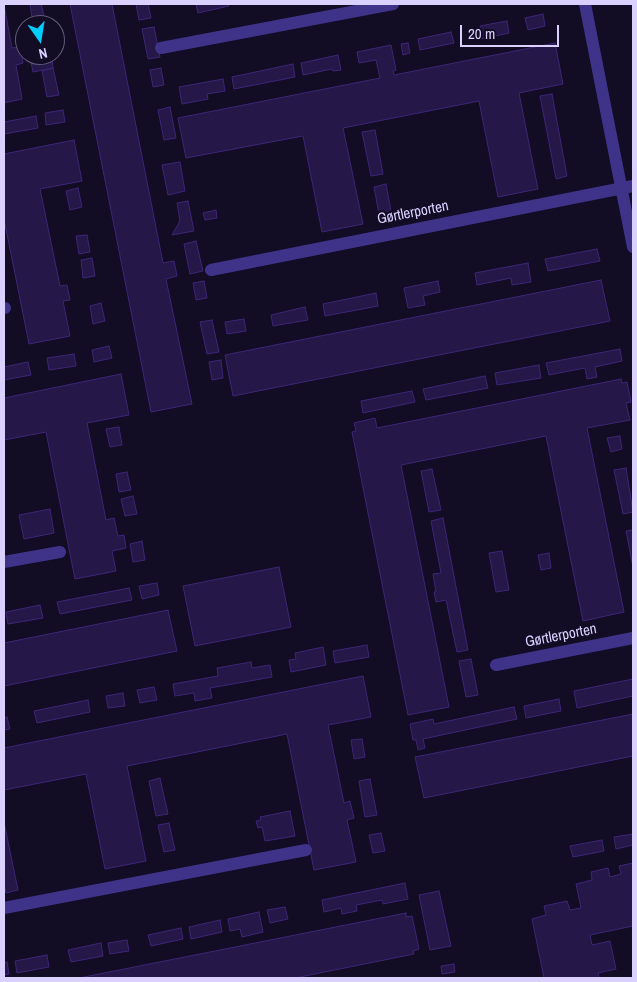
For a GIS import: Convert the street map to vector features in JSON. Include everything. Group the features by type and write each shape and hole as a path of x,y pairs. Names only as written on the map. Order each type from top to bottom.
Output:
{"street":[{"path":"161,48 393,4"},
{"path":"585,4 627,187 633,247"},
{"name":"Gørtlerporten","path":"211,270 627,187"},
{"path":"4,562 60,552"},
{"name":"Gørtlerporten","path":"496,665 633,638"},
{"path":"4,908 306,850"}],"building":[{"path":"30,4 41,4 44,15 32,15"},
{"path":"70,4 112,4 163,263 174,261 177,276 166,279 192,404 151,412"},
{"path":"136,4 148,4 151,18 139,20"},
{"path":"196,4 228,4 229,6 198,13"},
{"path":"4,5 12,48 15,48 15,65 22,99 4,103"},
{"path":"543,14 545,26 528,30 525,18"},
{"path":"507,21 509,33 482,39 480,26"},
{"path":"154,27 160,57 148,59 142,29"},
{"path":"451,32 454,43 420,50 418,39"},
{"path":"408,43 410,53 403,55 401,44"},
{"path":"555,43 563,84 519,93 538,189 498,197 479,101 343,128 363,224 322,232 303,136 186,158 178,118 380,78 376,60 359,63 357,52 391,45 396,70 393,71 394,75"},
{"path":"338,55 341,70 333,71 332,69 303,75 301,63"},
{"path":"293,64 295,77 234,89 232,77"},
{"path":"32,65 53,65 53,68 33,72"},
{"path":"53,68 59,95 47,97 42,71"},
{"path":"161,68 164,85 153,87 150,70"},
{"path":"223,79 225,91 207,94 208,99 182,104 179,87"},
{"path":"552,94 567,176 556,179 540,96"},
{"path":"170,107 176,138 164,140 158,110"},
{"path":"63,110 65,122 46,125 45,113"},
{"path":"36,116 38,128 4,134 4,122"},
{"path":"375,130 383,174 371,176 362,132"},
{"path":"74,140 82,181 40,189 60,286 67,285 70,300 63,301 70,336 29,344 4,219 4,154"},
{"path":"180,162 185,191 168,195 162,165"},
{"path":"386,184 391,211 379,214 374,187"},
{"path":"78,188 82,207 70,210 66,191"},
{"path":"188,201 194,231 172,235 180,221 177,203"},
{"path":"216,210 217,218 205,220 203,213"},
{"path":"87,235 90,252 79,254 76,236"},
{"path":"196,241 203,271 190,274 184,244"},
{"path":"597,249 600,261 548,271 545,259"},
{"path":"92,258 95,276 83,278 81,260"},
{"path":"528,263 531,282 512,285 511,278 477,285 475,273"},
{"path":"601,280 610,321 233,396 225,355"},
{"path":"204,281 207,298 196,300 193,283"},
{"path":"438,281 440,292 423,296 425,305 408,308 404,288"},
{"path":"376,293 378,306 325,316 323,304"},
{"path":"101,303 105,321 93,324 90,306"},
{"path":"305,307 308,320 273,326 271,315"},
{"path":"244,319 246,331 227,334 225,322"},
{"path":"212,320 219,352 207,354 200,322"},
{"path":"109,346 112,358 94,362 92,350"},
{"path":"620,349 622,361 595,367 597,377 587,379 585,368 549,375 546,363"},
{"path":"74,354 76,366 49,370 47,358"},
{"path":"221,360 223,378 212,380 209,362"},
{"path":"28,362 31,375 4,380 4,367"},
{"path":"539,365 541,378 497,385 495,373"},
{"path":"121,374 129,415 87,423 106,520 114,518 118,536 124,535 126,548 112,551 116,571 75,579 46,432 4,440 4,398"},
{"path":"485,376 488,388 426,400 423,389"},
{"path":"621,379 622,383 627,382 631,402 626,403 630,420 587,428 624,612 583,621 546,436 401,465 449,707 408,715 352,432 356,431 354,423 375,418 377,428"},
{"path":"412,391 415,402 363,413 361,401"},
{"path":"119,427 122,445 110,447 106,429"},
{"path":"620,436 622,449 611,452 607,438"},
{"path":"626,468 633,512 623,514 614,470"},
{"path":"432,469 441,510 429,512 421,471"},
{"path":"127,472 131,490 119,492 116,474"},
{"path":"133,496 137,514 125,516 121,499"},
{"path":"50,509 54,533 24,539 19,515"},
{"path":"443,518 468,650 457,652 446,600 436,602 434,592 436,592 433,574 441,573 431,521"},
{"path":"633,530 633,567 626,531"},
{"path":"142,541 145,560 133,562 130,544"},
{"path":"502,551 509,590 496,592 489,553"},
{"path":"549,553 551,568 541,570 538,555"},
{"path":"279,567 291,627 195,646 183,586"},
{"path":"157,583 159,595 142,599 139,586"},
{"path":"129,588 132,600 60,614 57,602"},
{"path":"40,605 43,618 8,624 6,612"},
{"path":"168,610 177,651 4,686 4,643"},
{"path":"367,645 369,657 335,663 333,651"},
{"path":"323,647 326,665 291,672 289,660 296,659 295,653"},
{"path":"471,659 478,695 466,697 459,661"},
{"path":"251,662 252,668 270,665 272,677 210,688 212,698 195,701 194,693 175,696 173,684 218,676 217,668"},
{"path":"363,676 371,717 328,725 344,803 350,801 354,818 347,820 356,862 314,870 287,734 127,766 146,861 105,869 86,774 4,790 4,748"},
{"path":"633,679 633,696 577,708 574,691"},
{"path":"154,687 157,700 140,703 137,690"},
{"path":"123,693 125,706 108,708 106,696"},
{"path":"559,699 561,711 526,718 524,706"},
{"path":"88,700 90,712 37,723 34,711"},
{"path":"514,707 517,719 423,739 425,748 418,750 416,740 413,740 410,724 433,719 434,724"},
{"path":"633,714 633,756 424,798 415,757"},
{"path":"7,717 10,729 4,730 4,718"},
{"path":"362,739 365,757 354,759 351,740"},
{"path":"160,778 168,814 156,816 149,781"},
{"path":"370,779 377,815 365,817 359,781"},
{"path":"290,811 295,836 265,841 262,827 258,828 256,821 261,820 260,817"},
{"path":"4,822 18,890 6,893 4,884"},
{"path":"169,823 175,850 164,852 158,825"},
{"path":"381,833 385,851 373,853 369,835"},
{"path":"633,834 633,845 616,849 614,837"},
{"path":"602,840 604,851 573,857 570,846"},
{"path":"633,863 633,926 590,935 592,945 610,941 616,969 598,973 599,978 544,978 532,919 546,915 544,906 567,901 570,910 581,908 576,884 592,880 591,872 608,868 610,877 621,874 619,866"},
{"path":"405,883 408,899 383,904 382,900 356,905 357,911 342,914 341,908 324,912 322,900"},
{"path":"439,891 451,946 430,950 419,895"},
{"path":"285,907 288,919 270,923 267,910"},
{"path":"259,912 263,932 242,937 240,929 230,931 228,919"},
{"path":"406,913 406,917 412,916 419,949 413,951 414,954 295,978 79,978"},
{"path":"220,920 222,932 191,939 189,927"},
{"path":"181,928 183,939 151,946 148,935"},
{"path":"127,940 129,951 110,954 108,943"},
{"path":"101,943 103,956 71,962 68,950"},
{"path":"47,955 49,967 17,973 15,961"},
{"path":"7,962 9,974 4,975 4,963"},
{"path":"454,964 455,972 442,974 441,966"}]}
